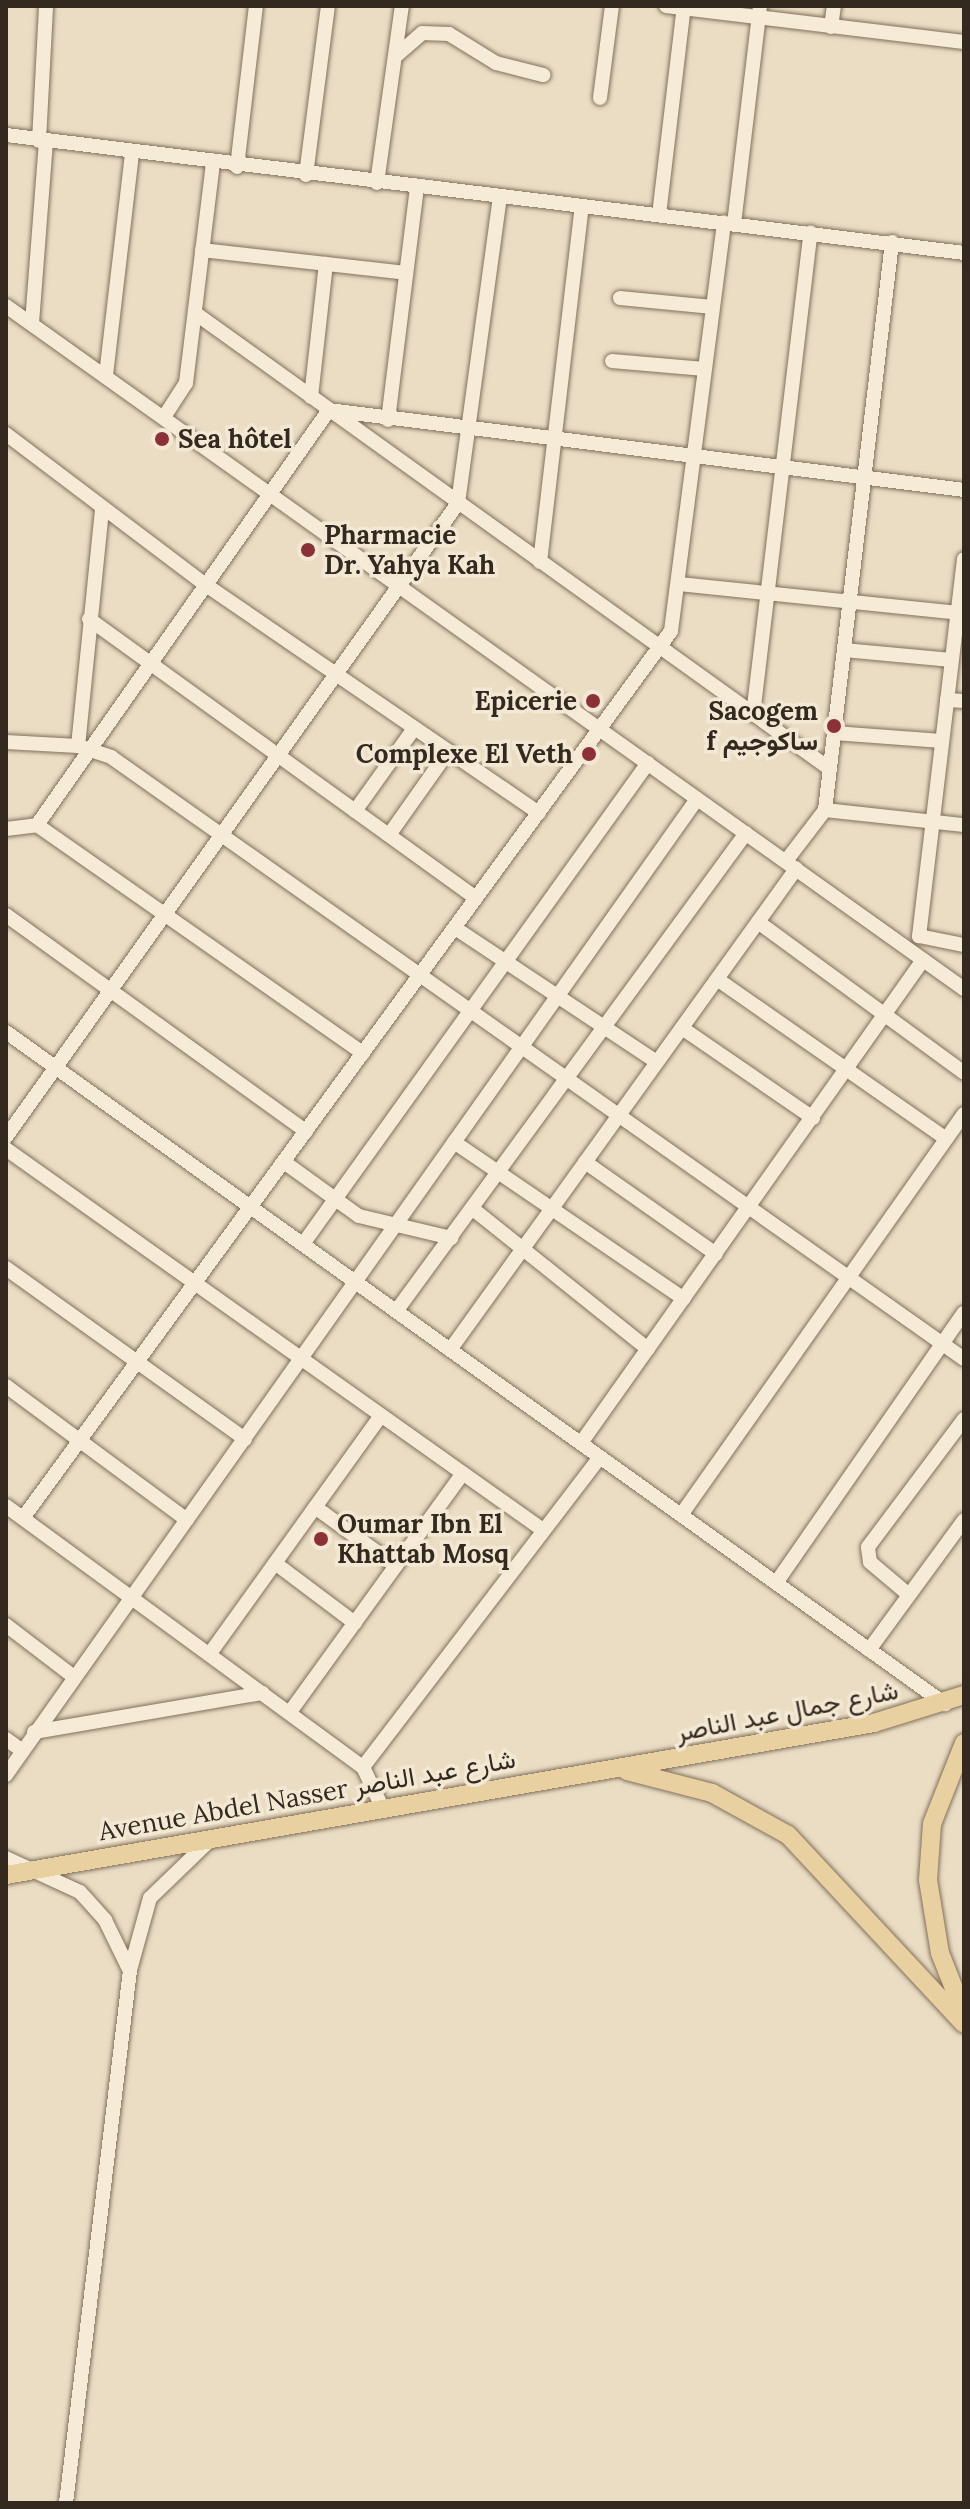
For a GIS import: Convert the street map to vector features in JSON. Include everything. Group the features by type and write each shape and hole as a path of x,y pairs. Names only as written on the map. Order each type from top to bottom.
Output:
{"main road":[{"name":"شارع جمال عبد الناصر","path":"617,1769 945,1704 964,1695"},
{"path":"964,1743 932,1824 928,1880 937,1942 964,2014"},
{"name":"Avenue Abdel Nasser شارع عبد الناصر","path":"14,1873 218,1835 617,1769"},
{"path":"617,1769 712,1793 788,1835 964,2024"}],"street":[{"path":"32,323 46,6"},
{"path":"237,167 256,6"},
{"path":"306,175 328,6"},
{"path":"377,183 402,6"},
{"path":"600,98 612,6"},
{"path":"666,6 759,13 831,27 964,42"},
{"path":"831,27 834,6"},
{"path":"659,215 684,7"},
{"path":"23,1518 671,631 713,307 729,223 759,13"},
{"path":"397,55 422,33 449,34 496,63 543,75"},
{"path":"6,135 132,155 811,232 964,253"},
{"path":"106,375 132,155"},
{"path":"164,417 186,383 213,164"},
{"path":"388,420 417,187"},
{"path":"6,1137 458,503 471,431 500,197"},
{"path":"540,562 582,206"},
{"path":"753,715 811,232"},
{"path":"450,1350 758,922 825,810 892,242"},
{"path":"202,250 406,273"},
{"path":"311,397 326,264"},
{"path":"620,298 713,307"},
{"path":"6,306 964,989"},
{"path":"195,313 830,769"},
{"path":"612,361 705,369"},
{"path":"329,410 555,442 964,490"},
{"path":"37,825 83,747 150,661 267,491 329,410"},
{"path":"6,434 203,583 413,730 539,813"},
{"path":"83,747 89,619 102,508"},
{"path":"964,559 920,940 964,945"},
{"path":"679,584 958,613"},
{"path":"89,619 476,898"},
{"path":"844,650 952,660"},
{"path":"947,700 964,701"},
{"path":"355,811 413,730"},
{"path":"834,733 942,741"},
{"path":"6,742 83,747 221,837 964,1359"},
{"path":"389,835 447,753"},
{"path":"303,1244 472,1014 648,763"},
{"path":"6,1775 697,799"},
{"path":"825,810 964,825"},
{"path":"6,829 37,825 164,917 363,1053"},
{"path":"397,1310 569,1081 746,833"},
{"path":"6,915 108,995 306,1131"},
{"path":"758,922 964,1073"},
{"path":"455,928 657,1062"},
{"path":"581,1443 923,960"},
{"path":"717,979 946,1139"},
{"path":"682,1028 813,1118"},
{"path":"6,1032 945,1704"},
{"path":"681,1515 964,1114"},
{"path":"454,1142 684,1299"},
{"path":"6,1149 543,1530"},
{"path":"284,1162 359,1216 451,1238"},
{"path":"585,1162 716,1254"},
{"path":"473,1209 524,1245 648,1349"},
{"path":"6,1268 245,1439"},
{"path":"776,1583 964,1313"},
{"path":"6,1386 187,1520"},
{"path":"211,1652 380,1417"},
{"path":"909,1595 870,1562 868,1547 964,1419"},
{"path":"363,1767 600,1457"},
{"path":"290,1712 462,1474"},
{"path":"6,1506 211,1652 363,1767 382,1807"},
{"path":"315,1507 396,1566"},
{"path":"869,1650 964,1520"},
{"path":"275,1563 355,1623"},
{"path":"6,1625 74,1677"},
{"path":"34,1732 263,1693"},
{"path":"6,1739 21,1750"},
{"path":"66,2503 130,1970 150,1898 175,1867 218,1835"},
{"path":"6,1858 14,1873 80,1892 105,1920 130,1970"}],"place":[{"name":"Sea hôtel","path":"162,439"},
{"name":"Pharmacie Dr. Yahya Kah","path":"308,550"},
{"name":"Epicerie","path":"593,701"},
{"name":"Sacogem f ساكوجيم","path":"834,726"},
{"name":"Complexe El Veth","path":"589,754"},
{"name":"Oumar Ibn El Khattab Mosq","path":"321,1539"}]}
